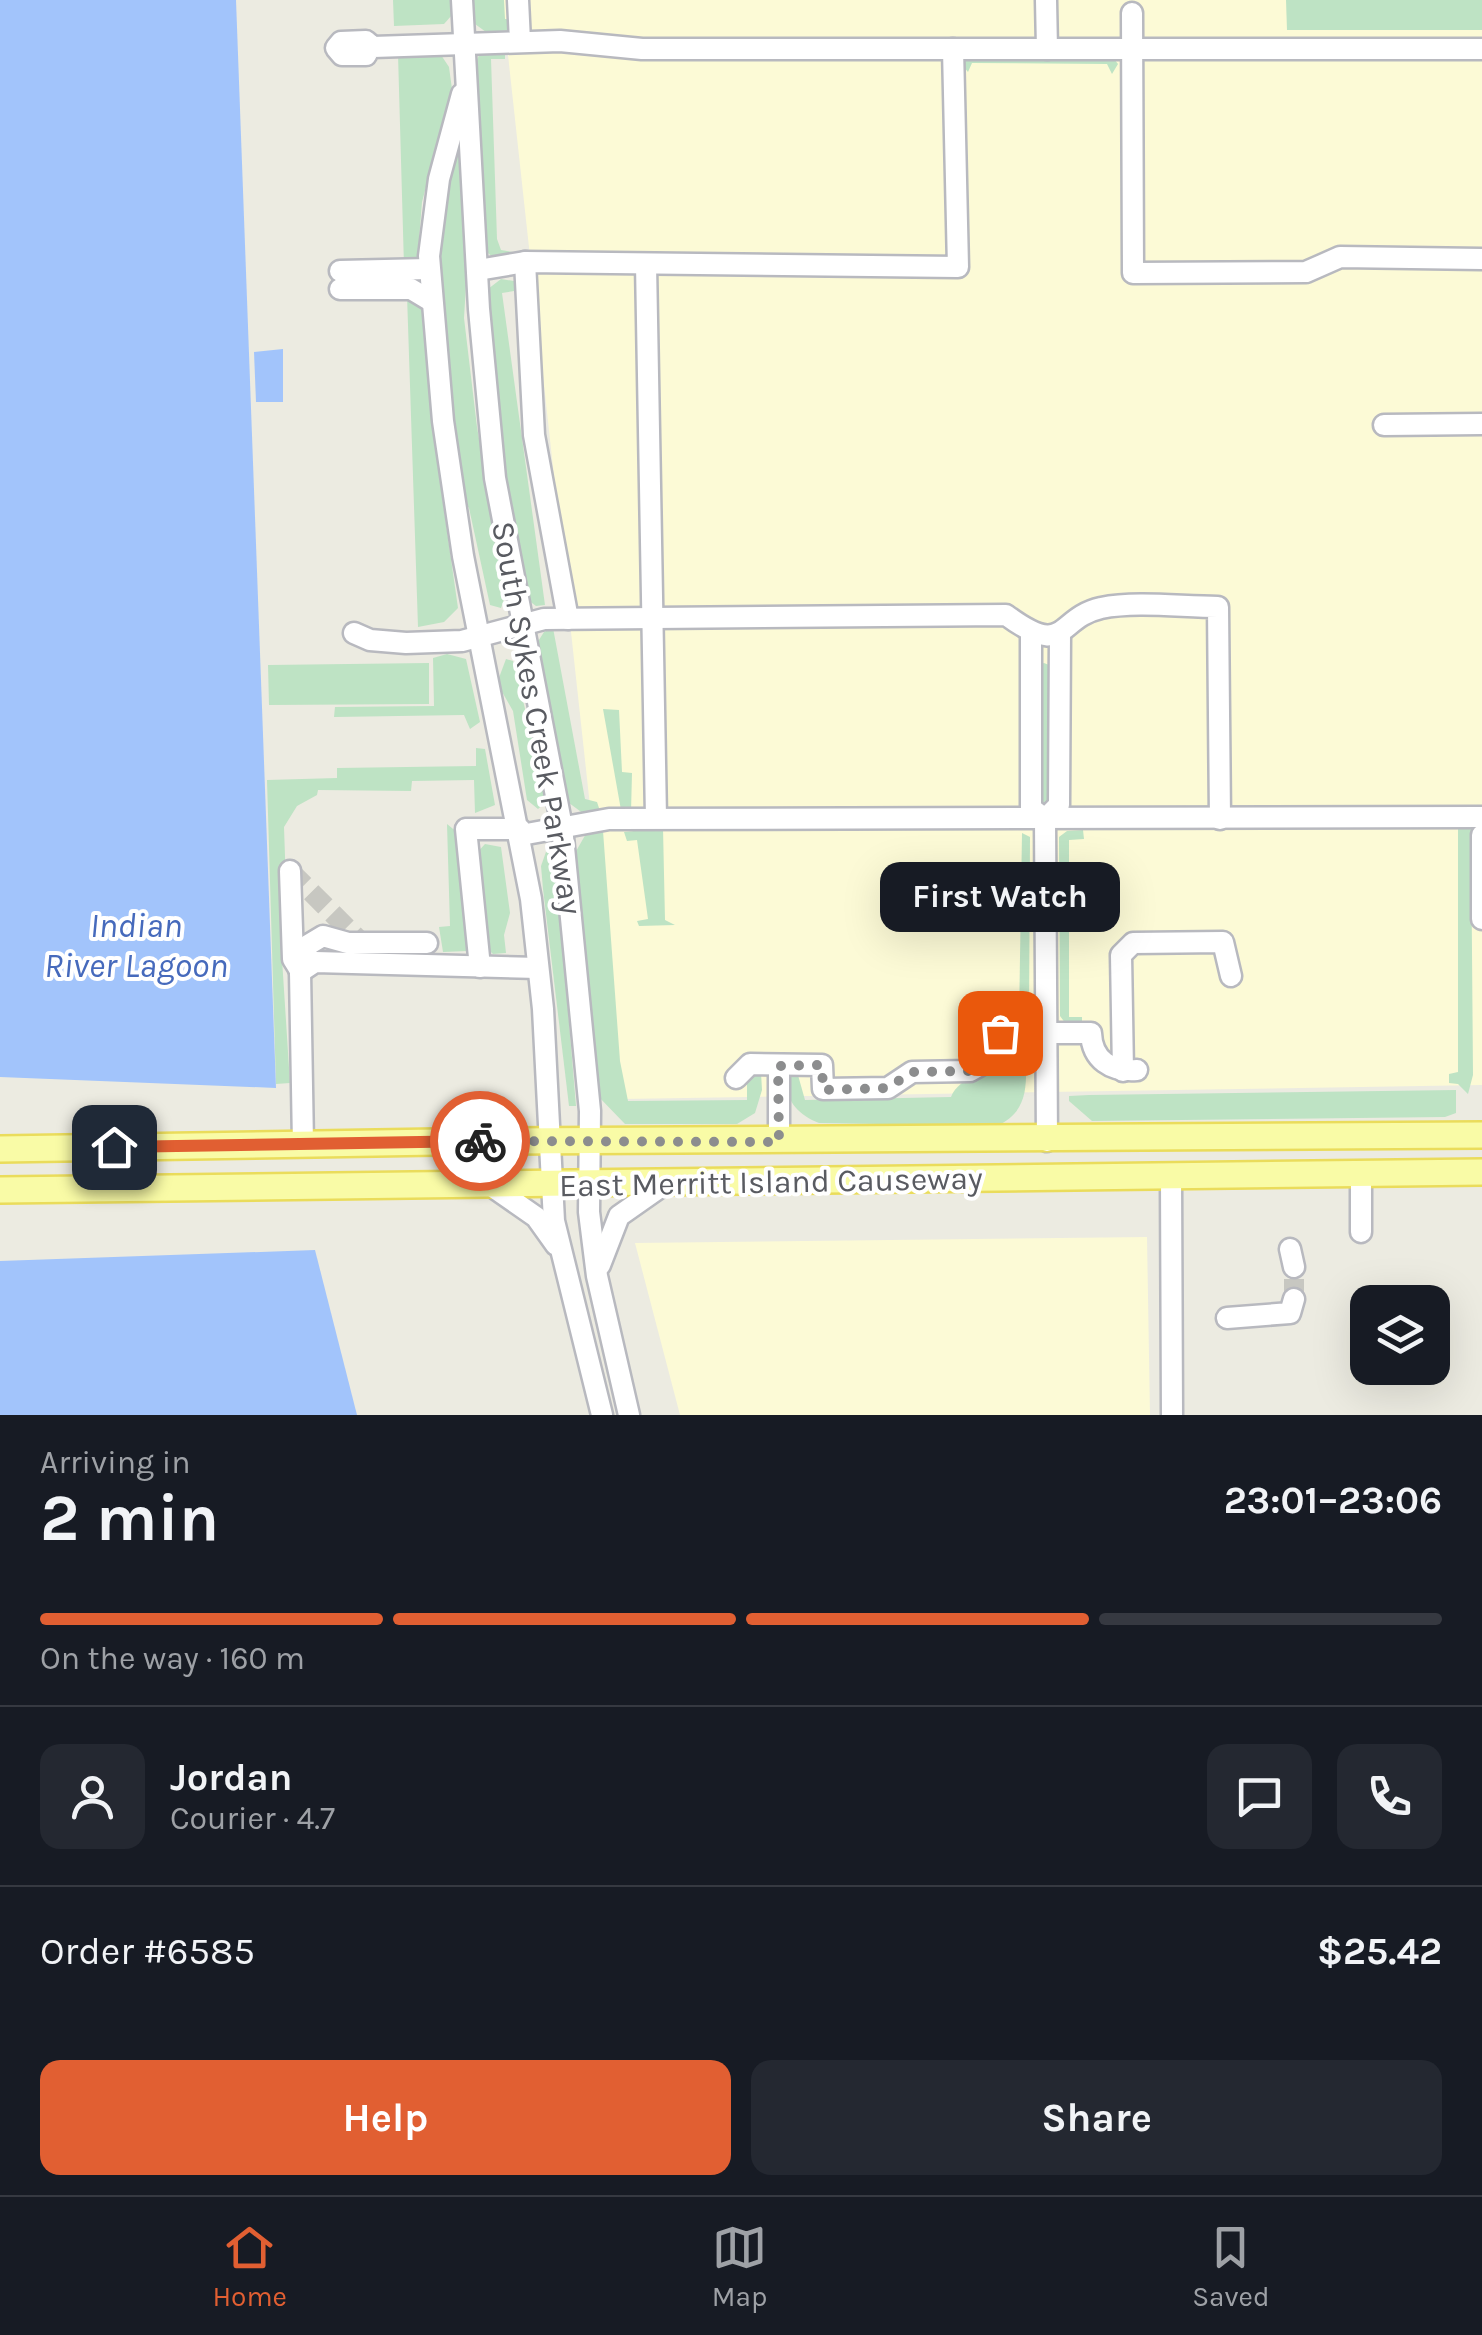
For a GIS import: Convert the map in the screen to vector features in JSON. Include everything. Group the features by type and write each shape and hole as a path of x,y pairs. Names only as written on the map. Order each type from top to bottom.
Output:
{"main road":[{"name":"East Merritt Island Causeway","path":"0,1149 1482,1135"},
{"path":"1171,1179 1180,1161 1192,1152 1268,1138"},
{"path":"898,1180 989,1169 1013,1162 1047,1141"},
{"name":"East Merritt Island Causeway","path":"0,1190 1171,1179 1482,1172"}],"street":[{"name":"South Sykes Creek Parkway","path":"462,0 495,478 562,827 591,1142 597,1276 629,1415"},
{"path":"518,0 520,41"},
{"path":"1046,0 1047,49"},
{"path":"1132,13 1133,273 1306,272 1340,257 1482,259"},
{"path":"334,48 341,42 366,41 370,47 520,41 603,42 642,48 1482,48"},
{"path":"478,270 526,262 958,267 952,49"},
{"name":"South Sykes Creek Parkway","path":"466,78 431,222 431,301 451,479 520,832 538,968 548,1142 560,1251 602,1415"},
{"path":"526,262 534,436 568,619"},
{"path":"646,264 656,818"},
{"path":"430,269 340,280 410,290 431,301"},
{"path":"1384,424 1482,424"},
{"path":"354,633 396,643 462,641 522,625 568,619 1006,615 1031,633 1060,634 1099,608 1218,607 1220,819"},
{"path":"1031,633 1031,808 1045,820"},
{"path":"1047,1141 1045,820 1060,805 1060,634"},
{"path":"480,967 466,829 520,832 609,818 1482,817"},
{"path":"1482,836 1482,919"},
{"path":"290,871 293,959 300,972"},
{"path":"304,1144 300,972 308,945 323,936 348,943 427,942"},
{"path":"736,1078 750,1064 822,1065 823,1090 888,1088 912,1072 970,1071 988,1061 1000,1033 1045,1032 1091,1032 1092,1049 1099,1058 1130,1070 1121,955 1133,943 1223,942 1231,976"},
{"path":"300,972 364,975 397,968 538,968"},
{"path":"778,1066 779,1142"},
{"path":"1361,1175 1361,1232"},
{"path":"1171,1179 1172,1415"},
{"path":"597,1276 619,1216 666,1184"},
{"path":"490,1185 536,1217 560,1251"},
{"path":"1227,1318 1277,1317 1290,1313 1294,1299"}],"shaded area":[{"path":"502,0 1482,0 1482,1085 622,1099"},
{"path":"1147,1237 1150,1415 680,1415 635,1243"}],"green space":[{"path":"393,0 452,0 452,15 444,24 394,26"},
{"path":"471,0 504,0 505,19 515,20 513,30 486,32 475,24"},
{"path":"1286,0 1482,0 1482,30 1287,30"},
{"path":"491,49 505,54 505,59 491,59 497,239 501,250 513,252 511,257 495,259 482,248 473,71 479,55"},
{"path":"439,52 449,67 452,89 422,202 417,266 404,266 398,54"},
{"path":"967,58 1114,59 1118,64 1112,74 1107,64 972,63 968,72 963,66"},
{"path":"465,118 469,237 464,318 477,427 506,594 501,608 490,605 469,508 461,498 437,302 442,207"},
{"path":"501,279 514,281 514,291 502,293 545,605 536,606 528,600 494,422 488,289"},
{"path":"407,295 422,305 432,426 458,608 444,622 418,627"},
{"path":"553,628 585,799 597,802 600,811 584,814 565,800 537,643 544,632"},
{"path":"447,654 466,659 480,722 470,729 464,715 334,717 335,707 434,706 433,658"},
{"path":"506,659 513,661 548,800 538,809 527,800 513,711 497,683"},
{"path":"429,663 429,704 269,705 268,665"},
{"path":"1039,665 1054,667 1054,802 1037,810"},
{"path":"603,709 619,710 622,772 632,773 631,812 621,810"},
{"path":"476,748 485,749 495,805 475,813 474,780 412,781 411,791 318,790 317,795 297,806 284,827 288,944 282,959 290,1083 276,1084 267,780 337,778 337,768 476,766"},
{"path":"447,824 458,833 470,940 467,951 443,952 439,927 450,926"},
{"path":"1458,826 1471,827 1473,1075 1468,1094 1458,1084 1449,1083 1449,1074 1458,1072"},
{"path":"663,828 665,920 675,925 639,926 637,921 648,919 637,840 627,841 624,832"},
{"path":"1083,830 1084,839 1069,840 1069,1017 1082,1017 1082,1023 1066,1024 1060,1016 1059,837 1067,831"},
{"path":"603,831 620,1061 628,1101 747,1100 747,1080 753,1069 761,1073 762,1090 755,1113 737,1124 625,1124 597,1095 575,853 587,832"},
{"path":"1022,833 1030,837 1029,1014 1023,1023 1019,1019"},
{"path":"485,844 501,847 510,913 504,935 506,953 493,954 487,948 475,855"},
{"path":"547,849 555,854 576,1106 569,1106 543,889 541,866"},
{"path":"1006,1045 1026,1051 1026,1085 1021,1104 1008,1120 997,1126 819,1123 797,1109 787,1088 788,1070 796,1068 805,1100 951,1097"},
{"path":"1456,1090 1456,1113 1445,1117 1092,1121 1069,1101 1069,1096 1089,1095"}],"water":[{"name":"Indian River Lagoon","path":"0,0 236,0 276,1088 0,1077"},
{"path":"283,349 283,402 256,402 254,352"},
{"path":"315,1250 357,1415 0,1415 0,1261"}],"tunnel":[{"path":"290,871 362,943"},
{"path":"1294,1267 1294,1299"}],"way so far":[{"path":"480,1141 779,1142 778,1066 822,1065 823,1090 888,1088 912,1072 970,1071 988,1061 1000,1033"}],"place":[{"name":"First Watch","path":"1000,1033"}],"route":[{"path":"114,1147 480,1141"}]}
